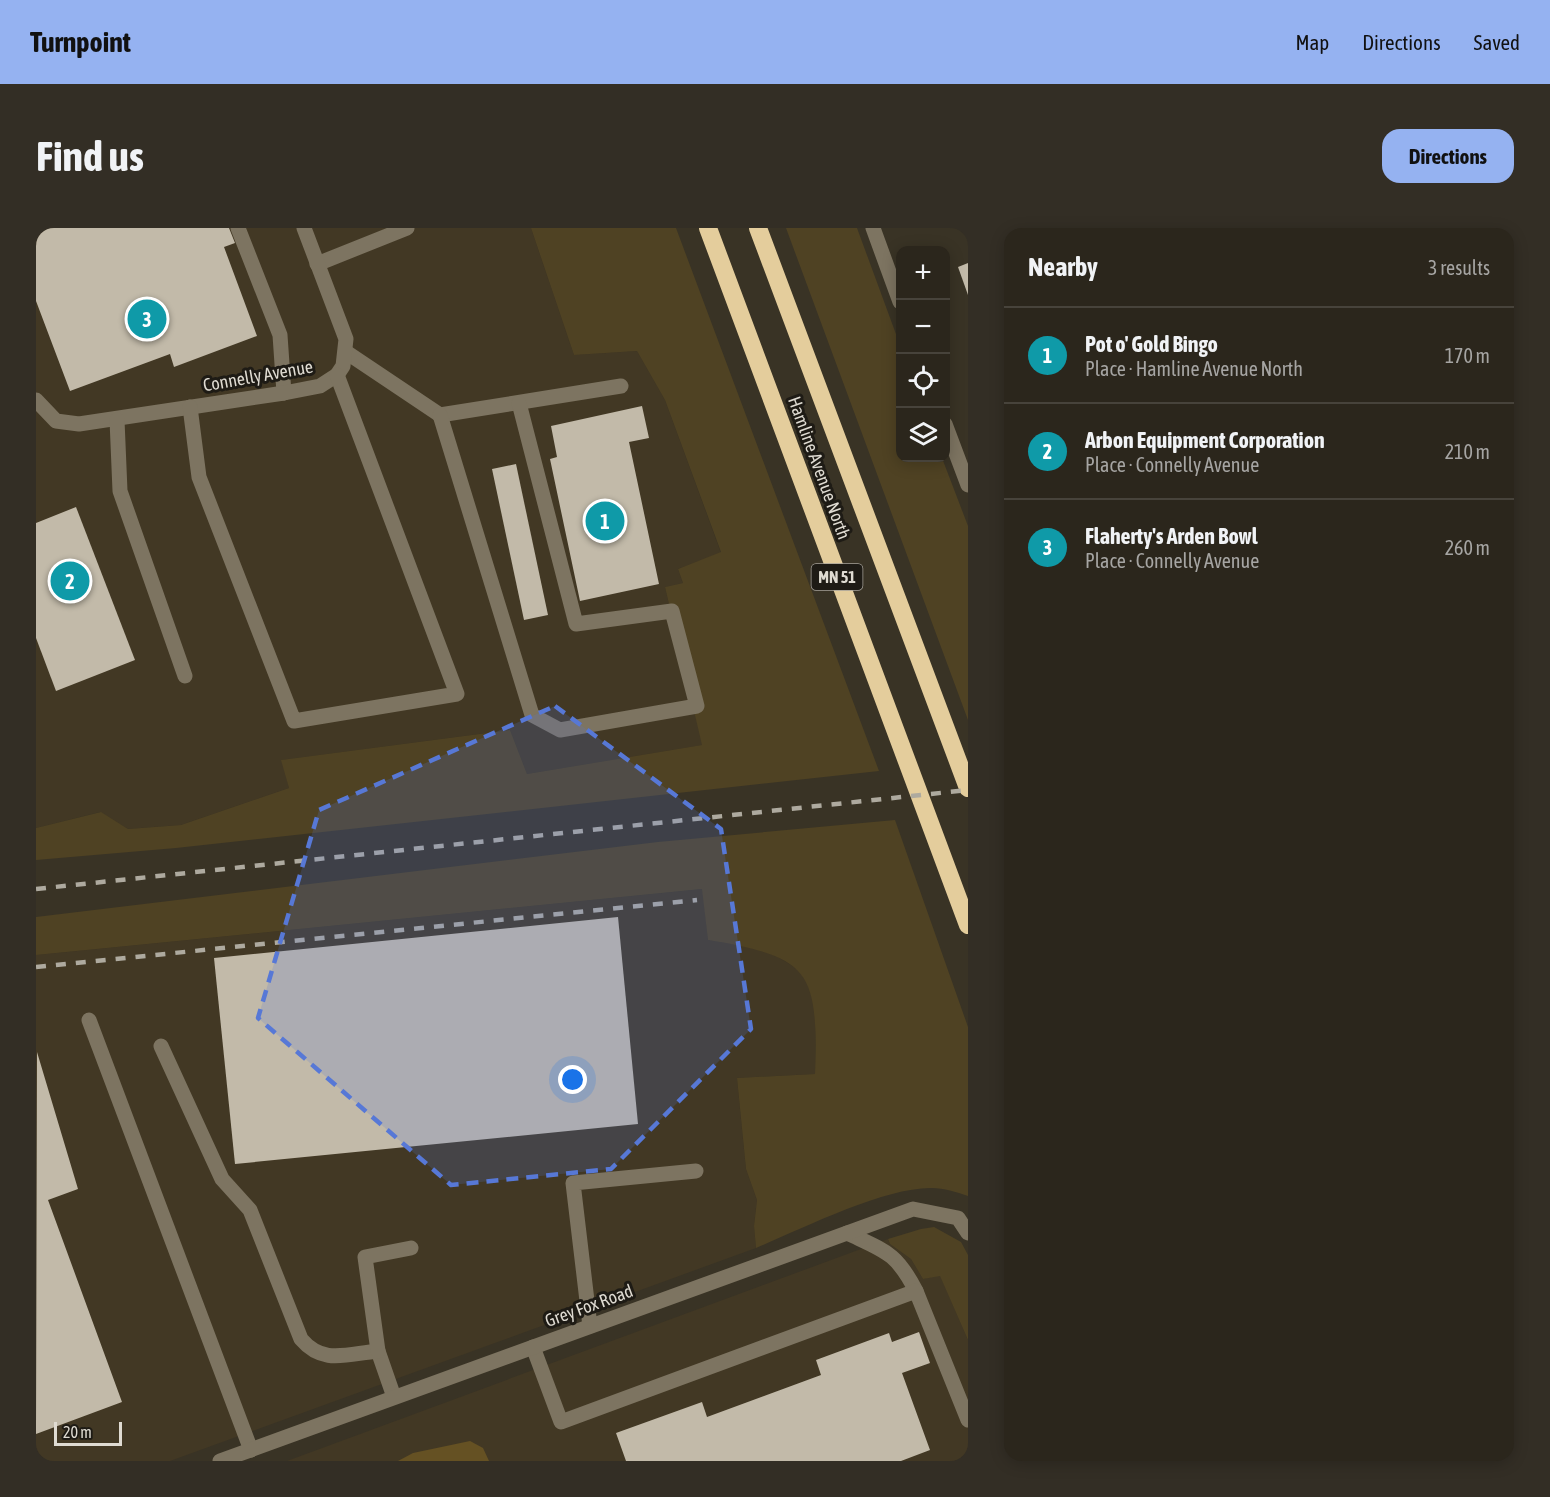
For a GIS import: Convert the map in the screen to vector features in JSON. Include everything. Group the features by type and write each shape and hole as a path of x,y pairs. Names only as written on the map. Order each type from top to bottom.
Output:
{"highway":[{"name":"Hamline Avenue North","path":"708,228 968,925"},
{"name":"Hamline Avenue North","path":"758,228 968,788"}],"street":[{"path":"238,228 280,335 284,393"},
{"path":"304,228 345,339 346,352 440,415 532,715 560,730 696,706 672,611 576,624 519,403"},
{"path":"317,264 385,239 407,228"},
{"path":"873,228 899,300"},
{"name":"Connelly Avenue","path":"36,400 56,421 68,424 117,420 320,386 337,375 343,366 346,352"},
{"path":"190,407 199,477 294,720 457,694 337,375"},
{"path":"440,415 621,386"},
{"path":"117,420 120,491 185,676"},
{"path":"950,437 968,485"},
{"path":"89,1020 245,1455"},
{"path":"161,1046 222,1179 250,1210 301,1338 316,1354 326,1356 378,1351"},
{"path":"590,1326 573,1183 696,1171"},
{"name":"Grey Fox Road","path":"220,1461 245,1455 394,1397 913,1209 957,1218 968,1233"},
{"path":"847,1233 885,1251 903,1266 916,1291 968,1420"},
{"path":"394,1397 378,1351 365,1257 411,1248"},
{"path":"533,1347 561,1422 916,1291"}],"highlighted area":[{"path":"555,706 721,829 751,1029 611,1169 451,1185 258,1018 319,810"}],"shaded area":[{"path":"36,228 531,228 574,355 637,351 665,400 721,553 678,569 683,583 665,587 703,745 527,774 510,730 282,760 289,788 181,825 128,829 100,812 36,828"},
{"path":"531,228 676,228 879,771 176,848 36,860 36,828 101,812 128,829 181,825 289,788 281,760 510,730 527,774 702,745 665,587 683,583 678,569 721,552 665,400 637,351 574,355"},
{"path":"786,228 857,228 896,334 896,462 944,462 968,526 968,720"},
{"path":"895,820 968,1027 968,1196 946,1189 932,1188 891,1194 843,1210 756,1248 754,1226 757,1200 746,1169 737,1078 815,1074 814,1012 810,991 801,975 788,963 769,954 742,946 708,940 702,889 36,955 36,917 658,842"},
{"path":"703,889 708,940 756,948 778,957 799,970 811,989 815,1005 815,1074 737,1078 746,1169 757,1200 754,1226 756,1248 170,1461 36,1461 36,955"},
{"path":"934,1227 961,1242 968,1255 968,1340 940,1276 923,1279 911,1259 890,1244 888,1239"},
{"path":"888,1239 890,1244 911,1259 923,1279 940,1275 968,1340 968,1461 287,1461"},
{"path":"470,1441 483,1448 489,1461 398,1461 413,1453"}],"building":[{"path":"36,228 229,228 235,243 224,247 257,336 174,367 170,354 70,391 36,301"},
{"path":"968,263 968,295 958,267"},
{"path":"642,406 649,438 629,442 659,584 580,601 550,459 557,457 551,426"},
{"path":"516,464 548,615 524,620 492,469"},
{"path":"76,507 135,660 56,691 36,638 36,523"},
{"path":"618,917 638,1124 235,1164 214,958"},
{"path":"37,1052 78,1189 48,1200 122,1402 36,1434"},
{"path":"919,1332 930,1363 902,1373 930,1450 901,1461 626,1461 616,1433 702,1402 707,1417 821,1375 816,1360 889,1333 892,1342"}],"railway":[{"path":"36,889 968,790"},
{"path":"36,967 697,900"}],"place":[{"name":"Flaherty's Arden Bowl","path":"147,319"},
{"name":"Pot o' Gold Bingo","path":"605,521"},
{"name":"Arbon Equipment Corporation","path":"70,581"}]}
